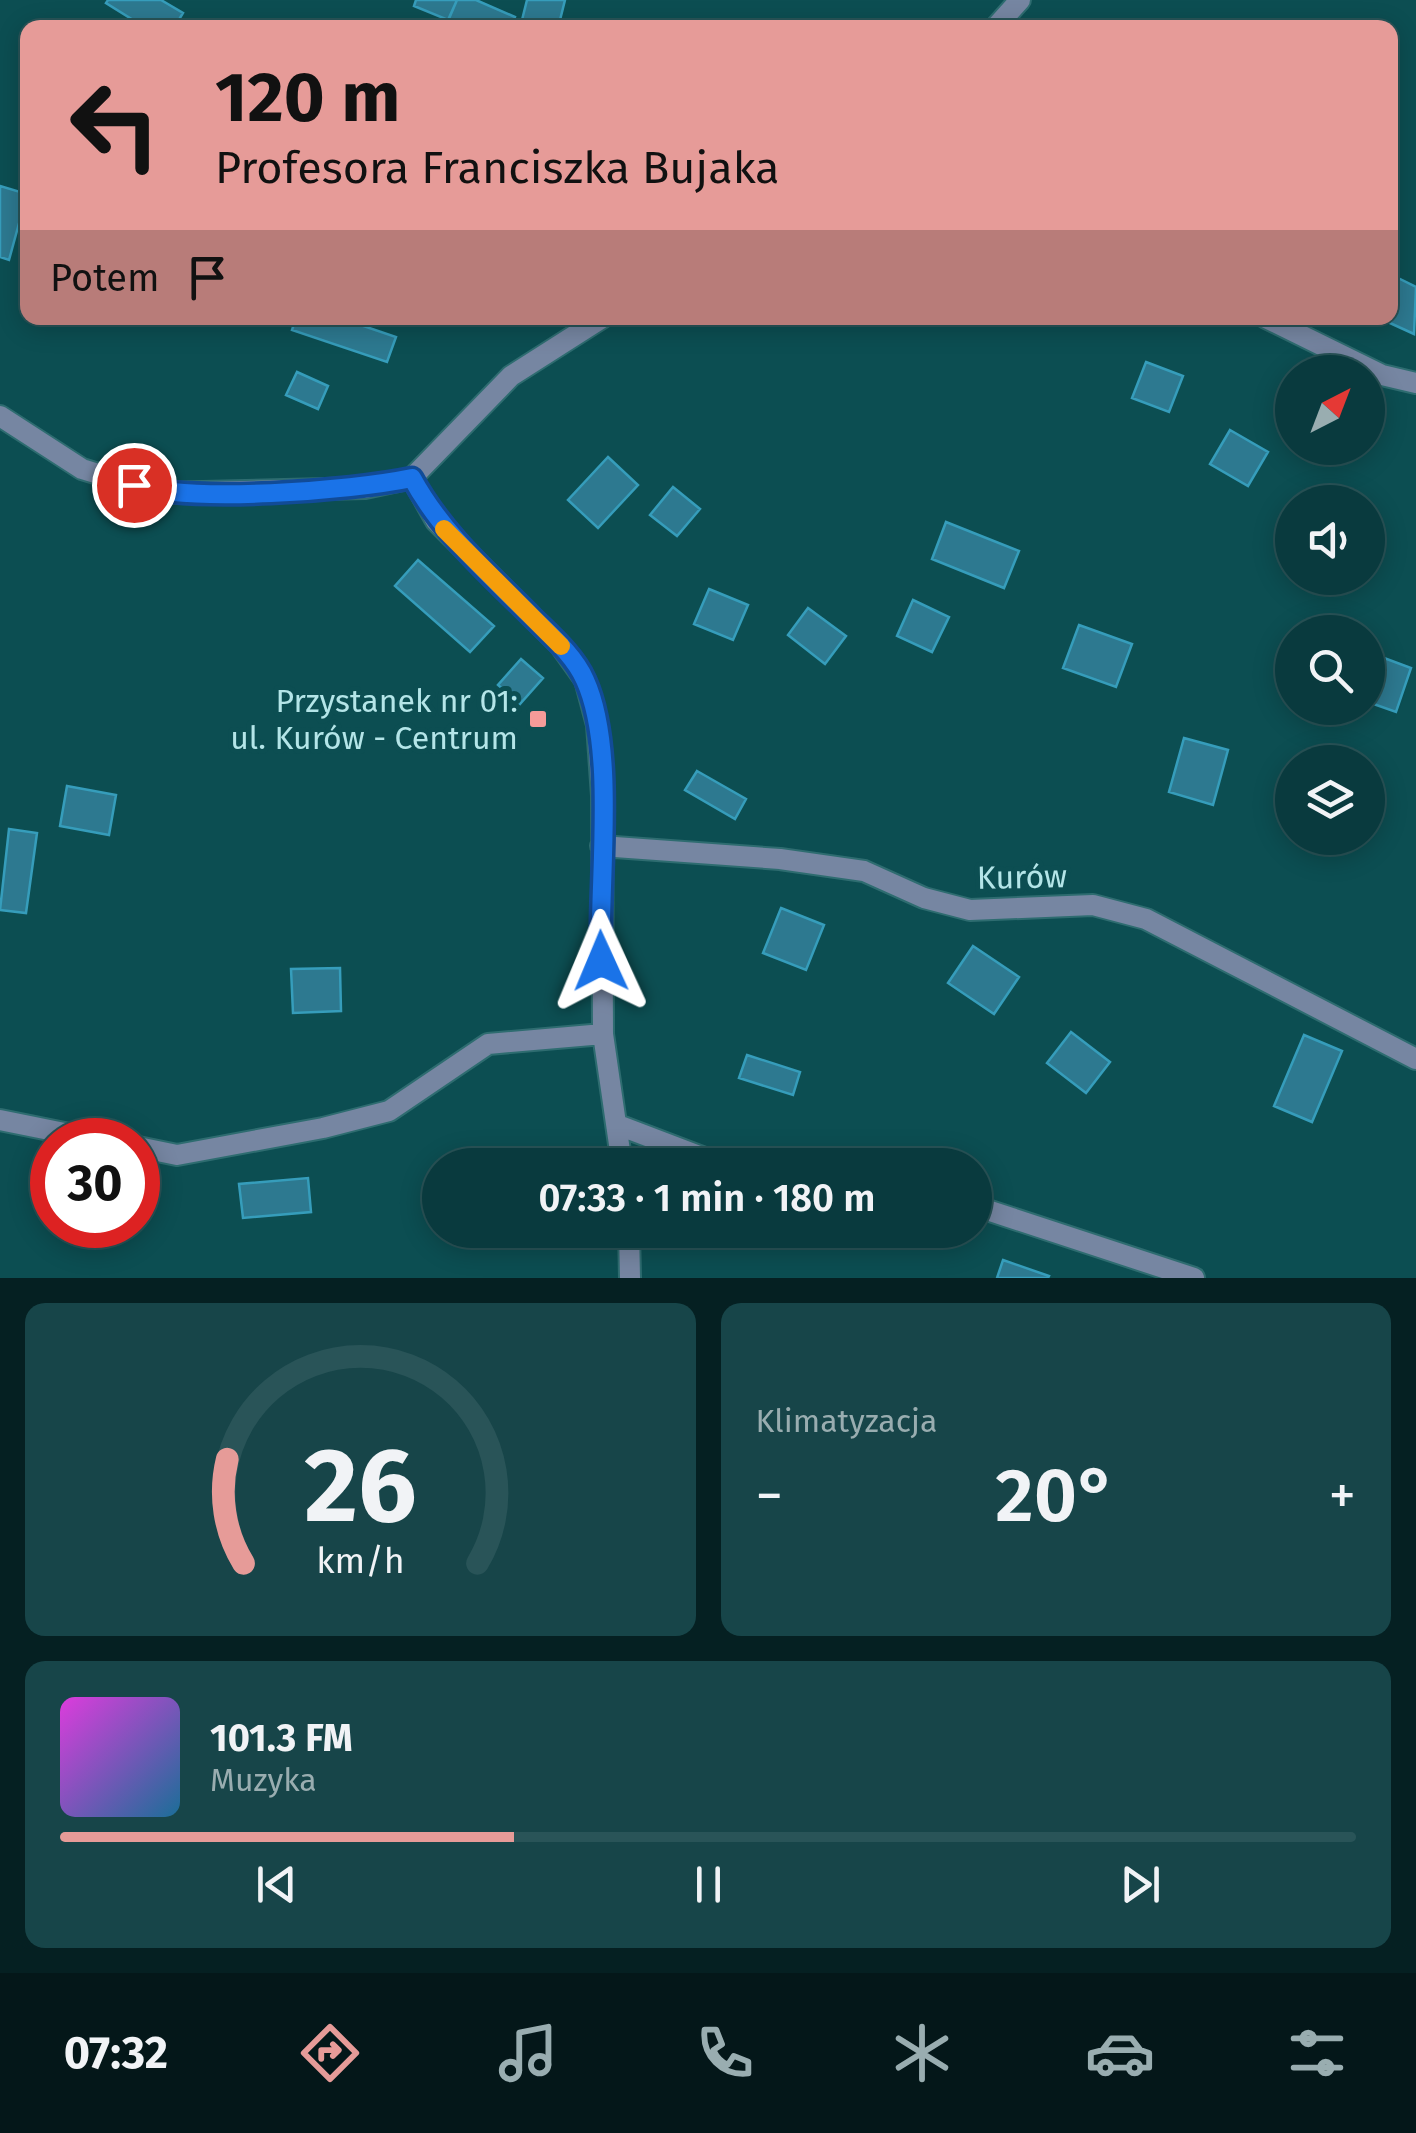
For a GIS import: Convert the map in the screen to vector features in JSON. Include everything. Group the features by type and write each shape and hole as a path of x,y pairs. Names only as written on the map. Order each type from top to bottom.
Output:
{"street":[{"path":"1002,20 1020,0"},
{"path":"0,416 82,468 160,493 365,488 412,478 511,376 591,325"},
{"path":"1280,325 1382,375 1416,384"},
{"path":"412,478 436,521 560,644 585,680 597,725 604,1034 620,1148"},
{"name":"Kurów","path":"601,846 780,859 864,872 924,898 970,910 1093,905 1146,919 1416,1059"},
{"path":"160,1152 177,1155 324,1128 389,1111 488,1044 604,1034"},
{"path":"0,1120 30,1126"},
{"path":"618,1125 679,1148"},
{"path":"992,1212 1194,1278"},
{"path":"629,1248 630,1278"}],"building":[{"path":"161,0 183,13 179,20 133,20 106,3"},
{"path":"416,0 457,0 448,20 414,6"},
{"path":"457,0 476,0 515,17 514,20 448,20"},
{"path":"527,0 565,0 560,20 522,20"},
{"path":"0,186 20,192 20,220 9,260 0,257"},
{"path":"1398,278 1416,287 1414,334 1394,325 1398,325"},
{"path":"294,325 361,325 396,337 387,362 292,330"},
{"path":"1146,362 1183,376 1169,412 1132,398"},
{"path":"297,372 328,386 318,409 286,395"},
{"path":"1230,430 1268,452 1248,486 1210,464"},
{"path":"608,457 638,485 598,528 568,500"},
{"path":"673,487 700,509 677,536 650,515"},
{"path":"946,522 1019,551 1004,588 932,559"},
{"path":"418,560 494,626 470,652 395,586"},
{"path":"709,589 748,605 733,640 694,624"},
{"path":"913,600 949,617 932,652 897,636"},
{"path":"808,608 846,636 825,664 788,635"},
{"path":"1079,625 1132,644 1116,687 1063,668"},
{"path":"1385,658 1411,668 1396,712 1385,708"},
{"path":"521,659 543,678 520,704 498,685"},
{"path":"1184,738 1228,750 1213,805 1169,792"},
{"path":"697,771 746,799 735,819 685,790"},
{"path":"67,786 116,795 109,835 60,826"},
{"path":"9,829 37,833 26,913 0,910"},
{"path":"781,908 824,925 806,970 763,953"},
{"path":"973,946 1019,977 994,1014 948,983"},
{"path":"340,968 341,1011 293,1013 291,969"},
{"path":"1071,1032 1110,1062 1086,1093 1047,1063"},
{"path":"1304,1035 1342,1051 1312,1122 1274,1106"},
{"path":"747,1055 800,1072 793,1095 739,1078"},
{"path":"308,1178 311,1212 243,1218 239,1184"},
{"path":"1003,1260 1049,1276 997,1278"}],"slow traffic":[{"path":"444,529 561,646"}],"place":[{"name":"Przystanek nr 01: ul. Kurów - Centrum","path":"538,719"}],"route":[{"path":"134,485 160,493 365,488 412,478 436,521 560,644 585,680 597,725 602,796 601,961"}]}
